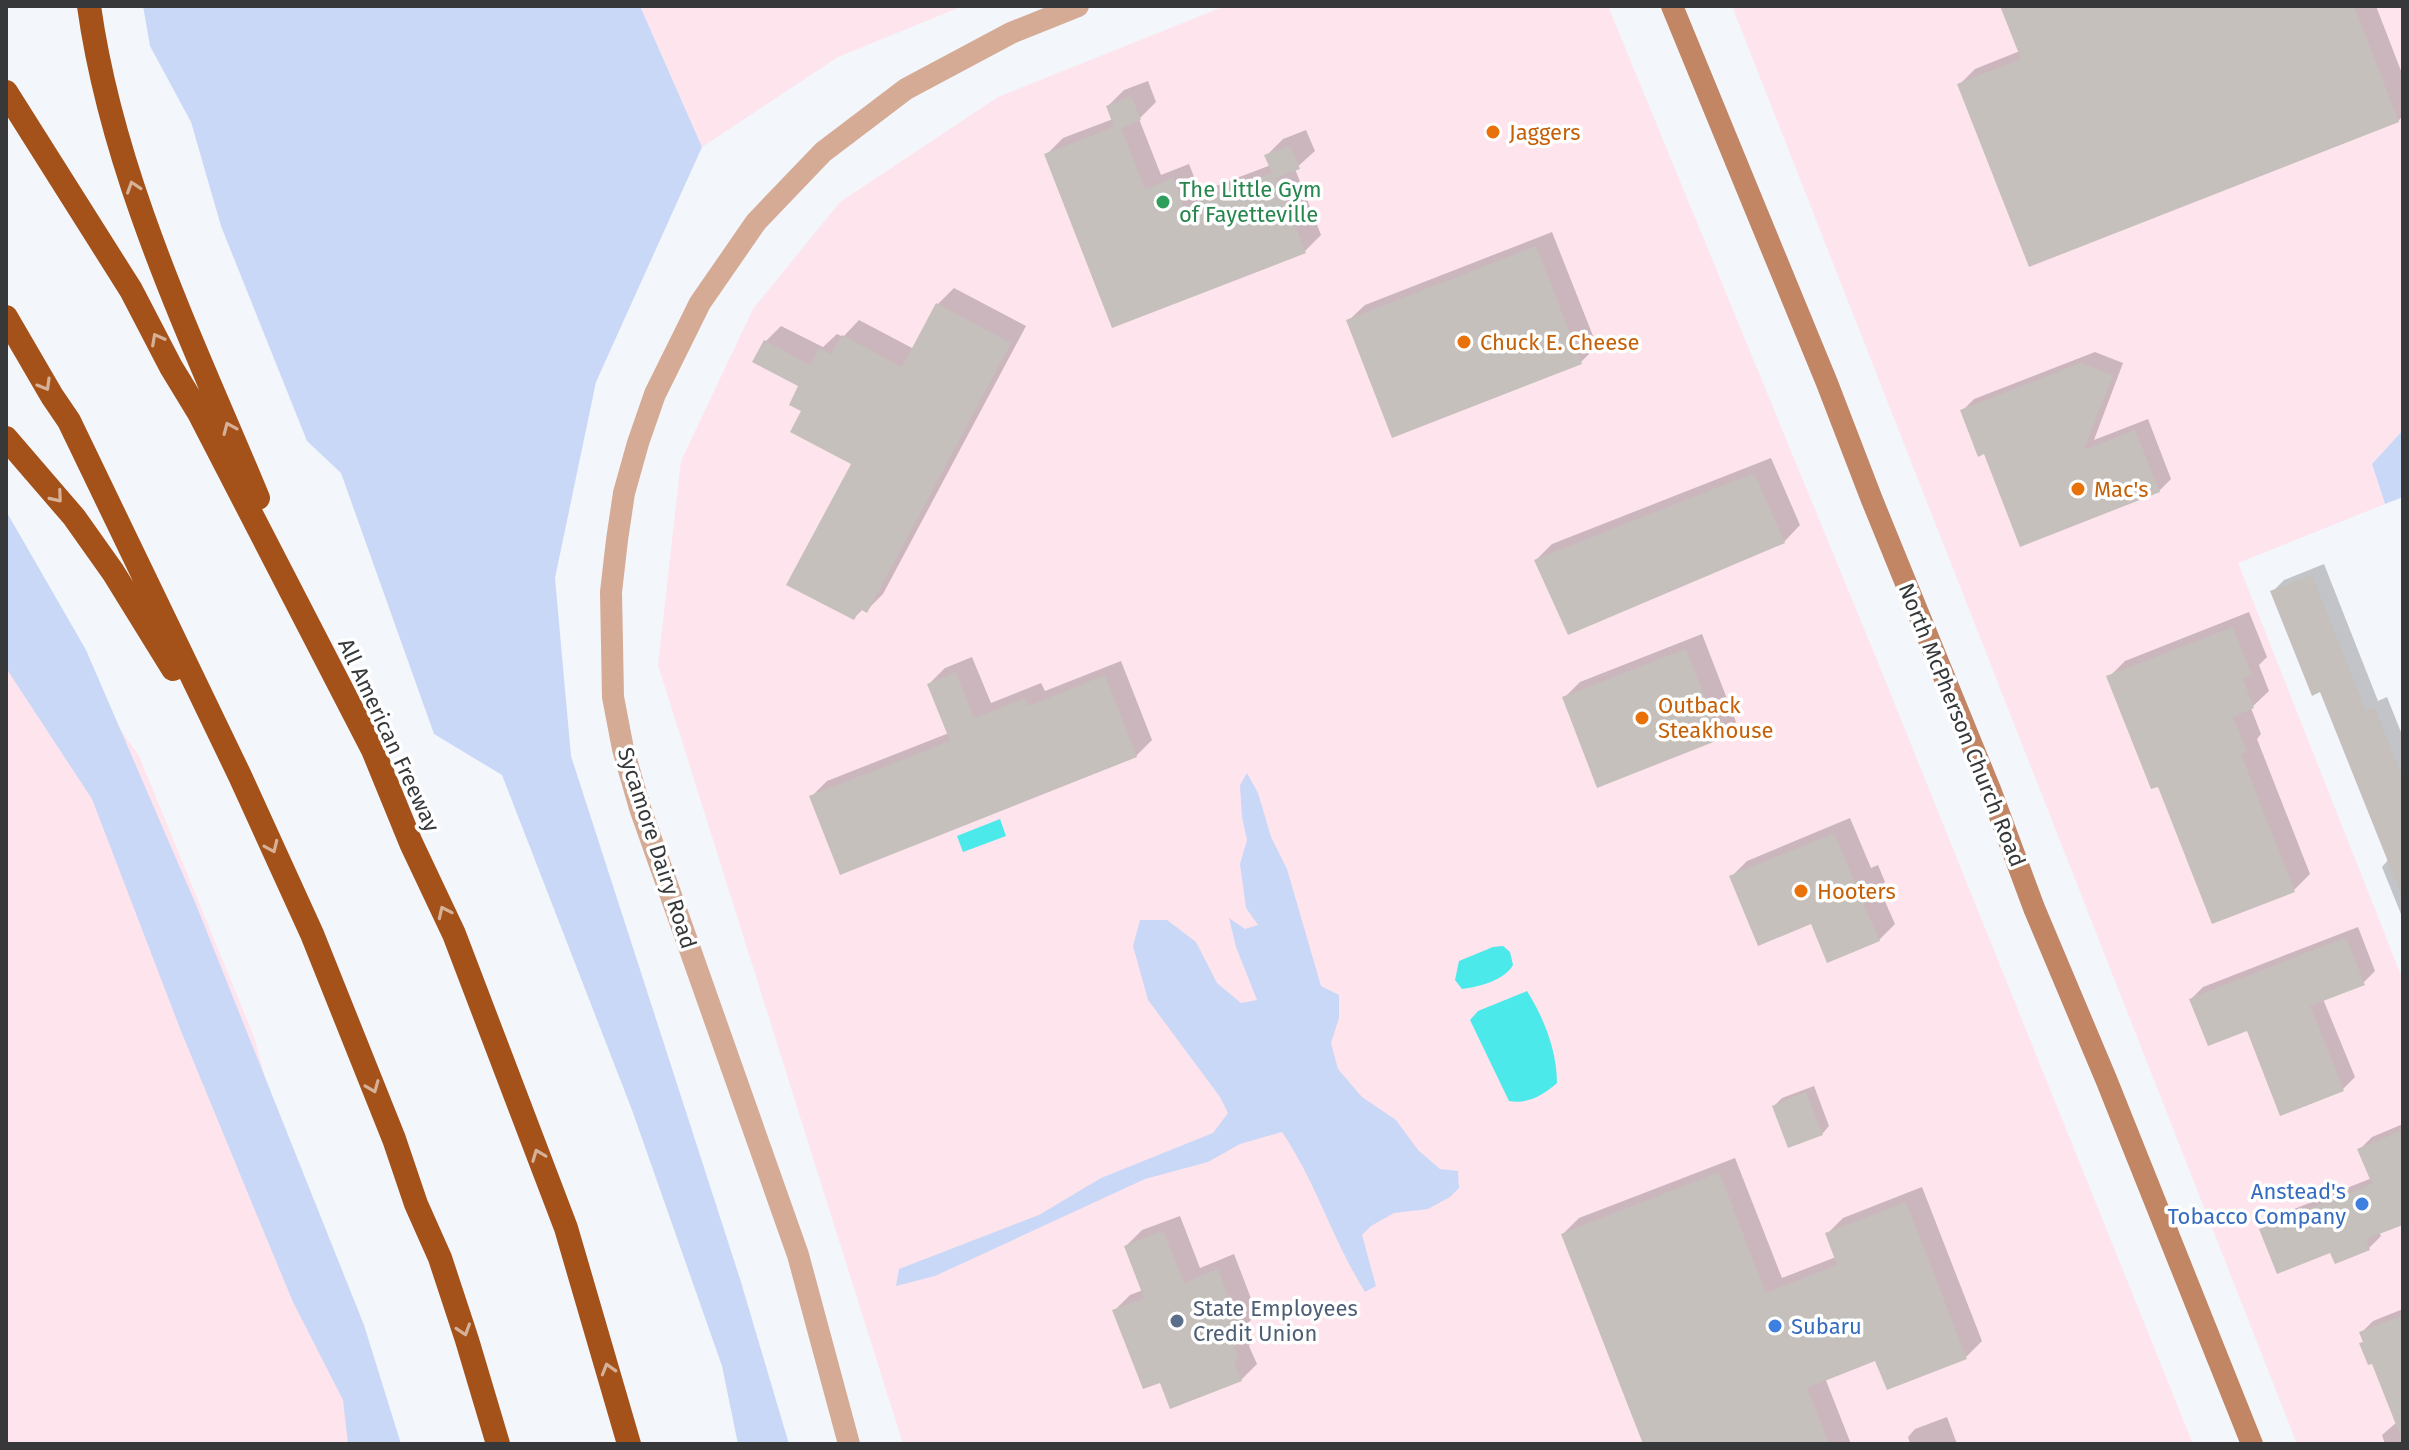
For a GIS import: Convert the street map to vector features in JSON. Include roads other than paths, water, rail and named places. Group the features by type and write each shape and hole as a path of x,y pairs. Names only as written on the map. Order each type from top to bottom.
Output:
{"highway":[{"path":"89,6 96,54 133,190 176,302 324,655"},
{"name":"All American Freeway","path":"6,92 131,290 199,413 373,750 411,843 454,934 566,1228 629,1444"},
{"path":"6,317 69,421 240,776 312,934 394,1139 416,1204 440,1258 498,1444"},
{"path":"6,438 74,517 113,572 240,776"}],"main road":[{"name":"North McPherson Church Road","path":"1672,6 1827,383 1991,792 2034,908 2112,1092 2252,1444"}],"street":[{"name":"Sycamore Dairy Road","path":"849,1444 798,1255 640,808 623,749 613,697 611,592 624,493 655,394 700,303 756,222 823,152 906,89 1011,33 1078,6"}],"water":[{"path":"1000,819 1006,836 963,852 957,836"},
{"path":"1503,946 1510,952 1513,965 1509,970 1491,982 1462,989 1455,980 1459,961"},
{"path":"1527,991 1548,1035 1555,1059 1557,1083 1534,1098 1509,1101 1470,1020 1478,1011"}],"place":[{"name":"Jaggers","path":"1493,132"},
{"name":"The Little Gym of Fayetteville","path":"1163,202"},
{"name":"Chuck E. Cheese","path":"1464,342"},
{"name":"Mac's","path":"2078,489"},
{"name":"Outback Steakhouse","path":"1642,718"},
{"name":"Hooters","path":"1801,891"},
{"name":"Anstead's Tobacco Company","path":"2362,1204"},
{"name":"State Employees Credit Union","path":"1177,1321"},
{"name":"Subaru","path":"1775,1326"}]}
